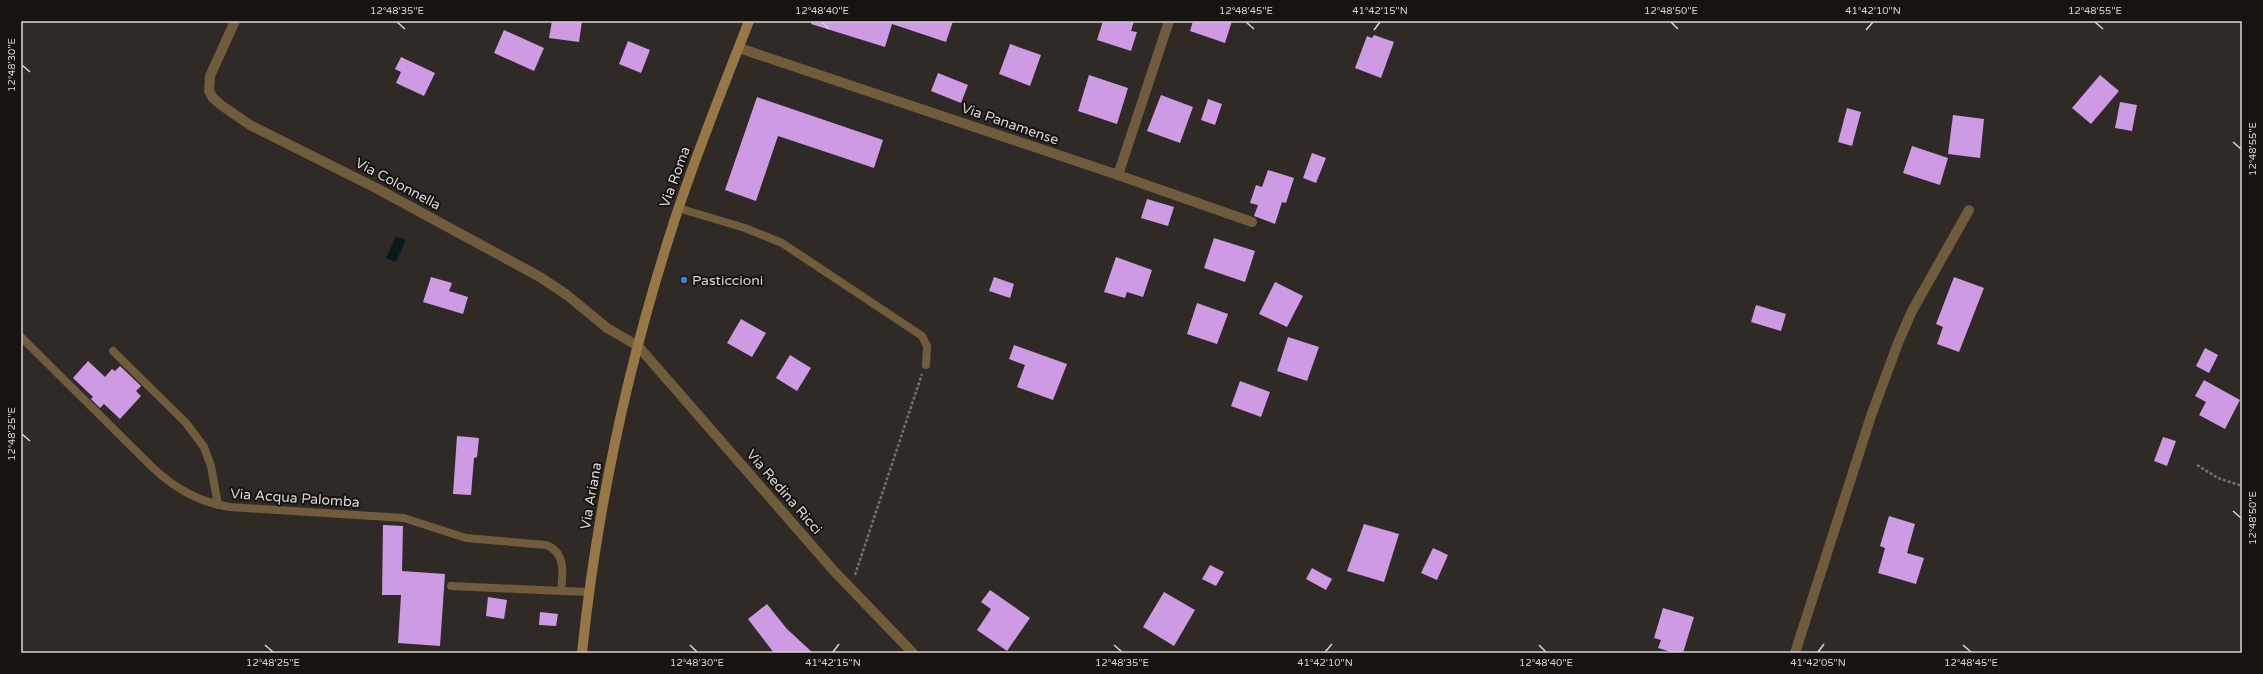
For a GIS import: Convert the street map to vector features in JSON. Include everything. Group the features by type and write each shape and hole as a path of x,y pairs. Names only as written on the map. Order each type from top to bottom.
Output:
{"main road":[{"name":"Via Roma","path":"638,346 678,208 749,21"},
{"name":"Via Ariana","path":"582,653 609,472 638,346"}],"street":[{"name":"Via Colonnella","path":"235,21 209,81 210,94 221,105 260,130 376,188 535,274 563,292 607,328 638,346"},
{"path":"1118,175 1169,21"},
{"name":"Via Panamense","path":"739,48 1118,175 1252,222"},
{"path":"1795,653 1872,416 1898,343 1912,311 1969,210"},
{"name":"Via Redina Ricci","path":"638,346 851,588 913,653"}],"lane":[{"path":"678,208 763,234 798,252 922,336 928,346 926,365"},
{"name":"Via Acqua Palomba","path":"21,337 160,474 193,497 218,505 404,518 466,538 546,545 556,551 561,560 563,571 561,591"},
{"path":"113,351 186,423 204,447 211,466 218,505"},
{"path":"451,586 590,592"}],"path":[{"path":"851,588 926,365"},
{"path":"2197,465 2218,478 2242,486"}],"shaded area":[{"path":"396,236 406,240 396,262 386,258"}],"building":[{"path":"552,21 582,21 579,42 549,38"},
{"path":"812,21 953,21 946,42 892,24 885,47 811,24"},
{"path":"1103,21 1134,21 1131,31 1137,32 1131,51 1097,40"},
{"path":"1193,21 1232,21 1225,43 1190,31"},
{"path":"504,30 544,48 534,71 494,53"},
{"path":"1374,35 1394,42 1381,78 1355,68 1367,36 1372,38"},
{"path":"628,41 650,50 641,73 619,64"},
{"path":"1010,44 1041,55 1030,86 999,74"},
{"path":"401,57 435,73 424,96 396,83 401,72 395,69"},
{"path":"938,73 968,85 961,103 931,91"},
{"path":"1089,75 1128,88 1117,124 1078,111"},
{"path":"2100,75 2119,91 2091,124 2072,108"},
{"path":"1161,95 1193,107 1180,143 1147,131"},
{"path":"757,97 883,140 874,168 778,136 756,201 725,190"},
{"path":"1208,99 1222,104 1215,125 1201,120"},
{"path":"2120,102 2137,105 2132,131 2115,128"},
{"path":"1847,108 1861,112 1852,146 1838,142"},
{"path":"1953,115 1984,119 1980,158 1948,154"},
{"path":"1912,146 1948,158 1940,185 1903,173"},
{"path":"1312,153 1326,158 1316,183 1303,178"},
{"path":"1268,170 1294,178 1286,203 1282,202 1275,224 1254,216 1258,205 1250,203 1256,185 1262,187"},
{"path":"1147,199 1174,207 1168,226 1141,218"},
{"path":"1214,238 1255,251 1245,282 1204,268"},
{"path":"1116,257 1152,270 1143,297 1127,292 1125,298 1104,292"},
{"path":"431,277 452,283 449,291 468,297 463,314 423,302"},
{"path":"994,277 1014,284 1010,298 989,291"},
{"path":"1954,277 1984,288 1959,352 1937,344 1943,327 1936,324"},
{"path":"1275,282 1303,296 1287,327 1259,314"},
{"path":"1197,303 1228,314 1217,344 1187,334"},
{"path":"1756,305 1786,314 1781,331 1751,322"},
{"path":"741,319 766,333 752,357 727,343"},
{"path":"1288,337 1319,347 1307,381 1277,371"},
{"path":"1014,345 1067,364 1053,400 1017,387 1025,365 1009,359"},
{"path":"2205,348 2218,355 2209,373 2196,366"},
{"path":"790,355 811,368 797,391 776,378"},
{"path":"88,361 105,377 112,369 115,371 120,366 141,386 136,391 141,396 120,419 104,404 100,408 91,399 93,397 73,378"},
{"path":"2204,380 2240,400 2225,429 2199,415 2206,402 2195,396"},
{"path":"1240,381 1270,392 1261,417 1231,406"},
{"path":"457,436 479,438 477,457 474,458 471,495 453,494"},
{"path":"2163,437 2176,441 2167,466 2154,461"},
{"path":"1889,516 1915,524 1907,553 1924,558 1916,584 1878,573 1885,548 1880,546"},
{"path":"1364,524 1399,534 1384,582 1347,571"},
{"path":"383,525 403,526 402,571 445,574 440,646 398,643 401,595 382,595"},
{"path":"1433,548 1448,555 1437,580 1421,573"},
{"path":"1210,565 1224,572 1216,586 1202,579"},
{"path":"1312,568 1332,579 1326,590 1306,579"},
{"path":"990,590 1030,618 1007,651 977,630 991,609 981,602"},
{"path":"1164,592 1195,610 1174,646 1143,627"},
{"path":"488,597 507,600 504,619 486,616"},
{"path":"767,604 787,629 813,653 774,653 748,619"},
{"path":"1663,608 1694,617 1683,653 1674,653 1658,648 1661,640 1654,638"},
{"path":"540,612 558,614 556,626 539,625"}],"place":[{"name":"Pasticcioni","path":"684,280"}]}
